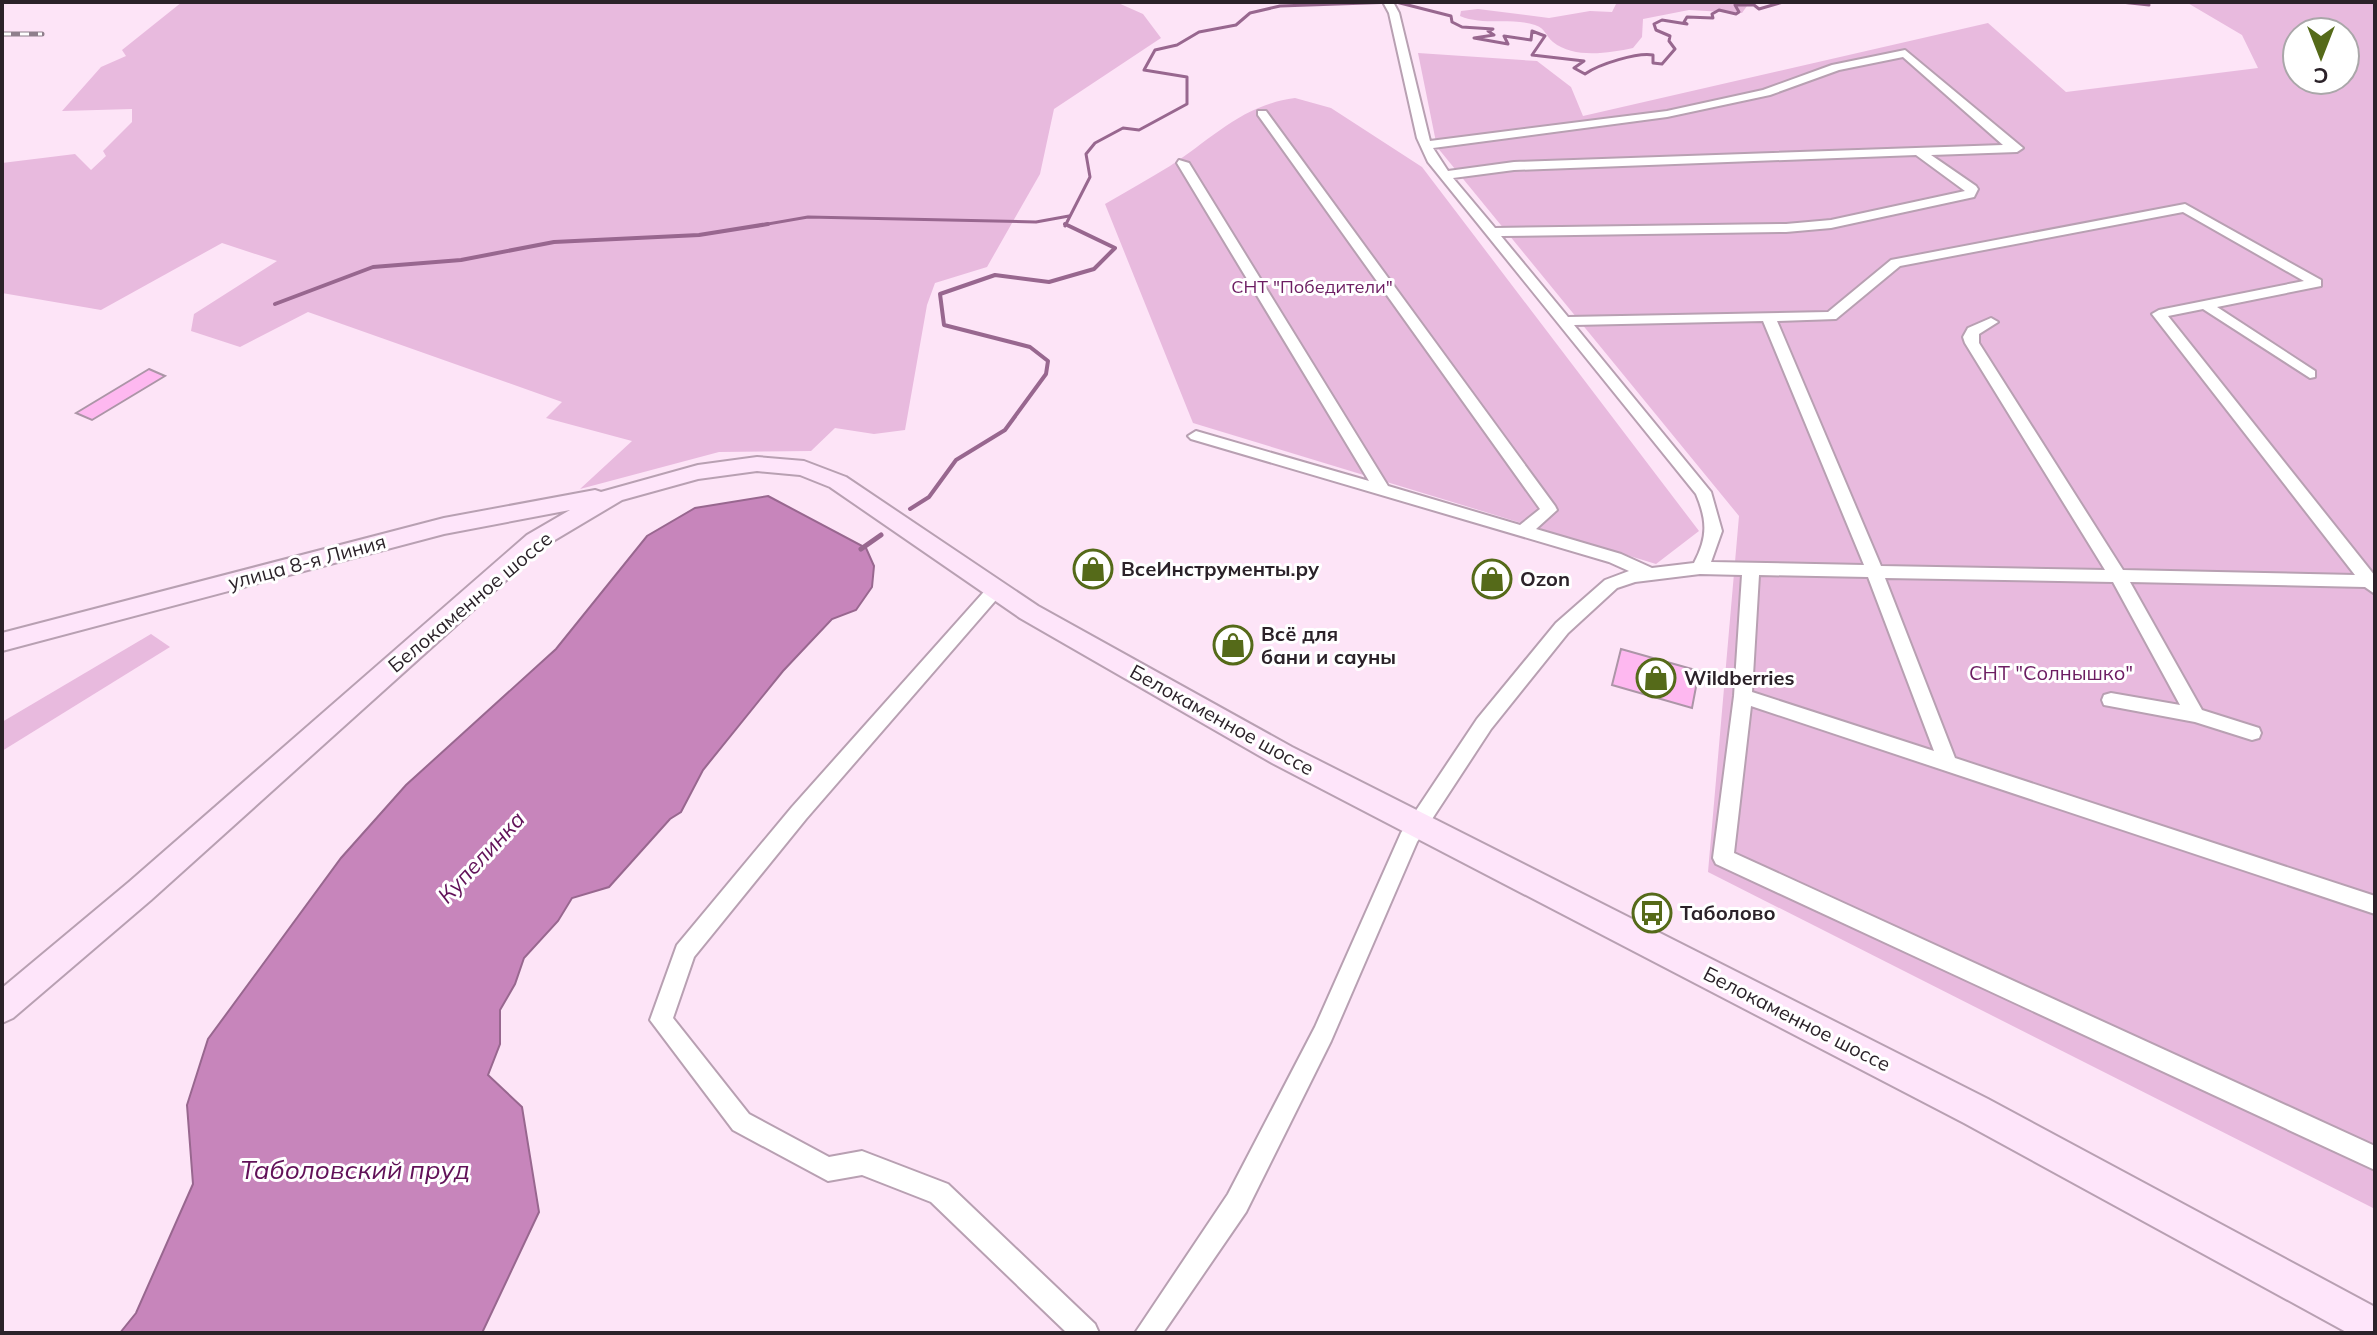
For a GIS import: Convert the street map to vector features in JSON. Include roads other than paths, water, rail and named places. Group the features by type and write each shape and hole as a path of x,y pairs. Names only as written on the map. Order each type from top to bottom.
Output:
{"main road":[{"name":"Белокаменное шоссе","path":"2,1008 140,891 535,541 614,495 698,472 757,464 804,468 838,482 1029,612 1269,748 1976,1111 2375,1327"},
{"name":"улица 8-я Линия","path":"2,642 444,526 614,495"},
{"name":"Белокаменное шоссе","path":"2,989 29,973 140,891"}],"street":[{"path":"1390,4 1426,145 1445,175 1703,492 1713,514 1715,538 1700,568"},
{"path":"1426,145 1667,114 1766,93 1836,67 1905,53 2018,148 1514,166 1445,175"},
{"path":"1262,113 1549,510 1523,531"},
{"path":"1491,232 1786,228 1831,224 1970,194 1972,189 1918,151"},
{"path":"1183,163 1382,490"},
{"path":"1563,321 1831,316 1896,263 2185,208 2316,283 2159,314 2372,585"},
{"path":"2205,305 2310,374"},
{"path":"1768,317 1874,570 1948,764"},
{"path":"1991,322 1973,331 1970,337 1972,343 2119,578 2195,715"},
{"path":"1196,436 1615,558 1649,573"},
{"path":"1148,1333 1237,1203 1323,1034 1417,825 1484,724 1562,628 1611,584 1649,573 1700,568 1874,570 2372,585"},
{"path":"1751,570 1743,696 1723,858 2375,1158"},
{"path":"996,589 799,813 685,952 661,1020 741,1122 828,1169 862,1163 939,1193 1086,1333"},
{"path":"1743,696 2375,905"},
{"path":"2111,700 2195,715 2252,733"}],"water":[{"name":"Таболовский пруд","path":"768,496 866,548 874,566 872,587 856,610 832,619 783,671 703,770 681,812 670,819 609,887 572,898 558,921 524,958 515,984 500,1010 500,1044 488,1075 522,1107 539,1212 482,1333 120,1333 136,1313 193,1184 187,1105 208,1039 341,858 406,785 556,649 647,536 695,508"}],"waterway":[{"name":"Купелинка","path":"1066,224 1090,177 1086,154 1095,143 1123,128 1139,130 1187,104 1187,77 1144,70 1155,50 1177,45 1199,32 1236,25 1250,13 1280,6 1396,2 1451,16 1452,22 1462,27 1493,29 1488,31 1494,35 1474,38 1508,44 1504,36 1531,40 1532,31 1545,36 1532,55 1584,61 1574,68 1585,74 1638,55 1653,55 1653,63 1662,64 1675,49 1669,41 1670,36 1656,30 1654,24 1662,20 1687,24 1684,22 1687,17 1713,18 1712,14 1719,10 1736,14 1739,12 1735,5 1754,5 1759,9 1783,2"},
{"name":"Купелинка","path":"1787,2 1799,2"},
{"name":"Купелинка","path":"2121,2 2149,5 2145,2"},
{"path":"762,225 808,217 1036,222 1069,216"},
{"path":"762,225 768,224"},
{"name":"Купелинка","path":"910,509 929,497 956,460 1005,430 1046,374 1048,361 1030,347 944,325 940,294 995,275 1049,282 1094,269 1115,248 1066,224"},
{"path":"275,304 373,267 461,260 554,242 699,235 762,225"},
{"path":"756,226 762,225"},
{"name":"Купелинка","path":"861,549 881,535"}],"railway":[{"path":"2,34 42,34"}],"place":[{"name":"ВсеИнструменты.ру","path":"1093,569"},
{"name":"Ozon","path":"1492,579"},
{"name":"Всё для бани и сауны","path":"1233,645"},
{"name":"Wildberries","path":"1656,678"},
{"name":"Таболово","path":"1652,913"}],"park label":[{"name":"СНТ \"Победители\"","path":"1312,287"},
{"name":"СНТ \"Солнышко\"","path":"2051,673"}]}
